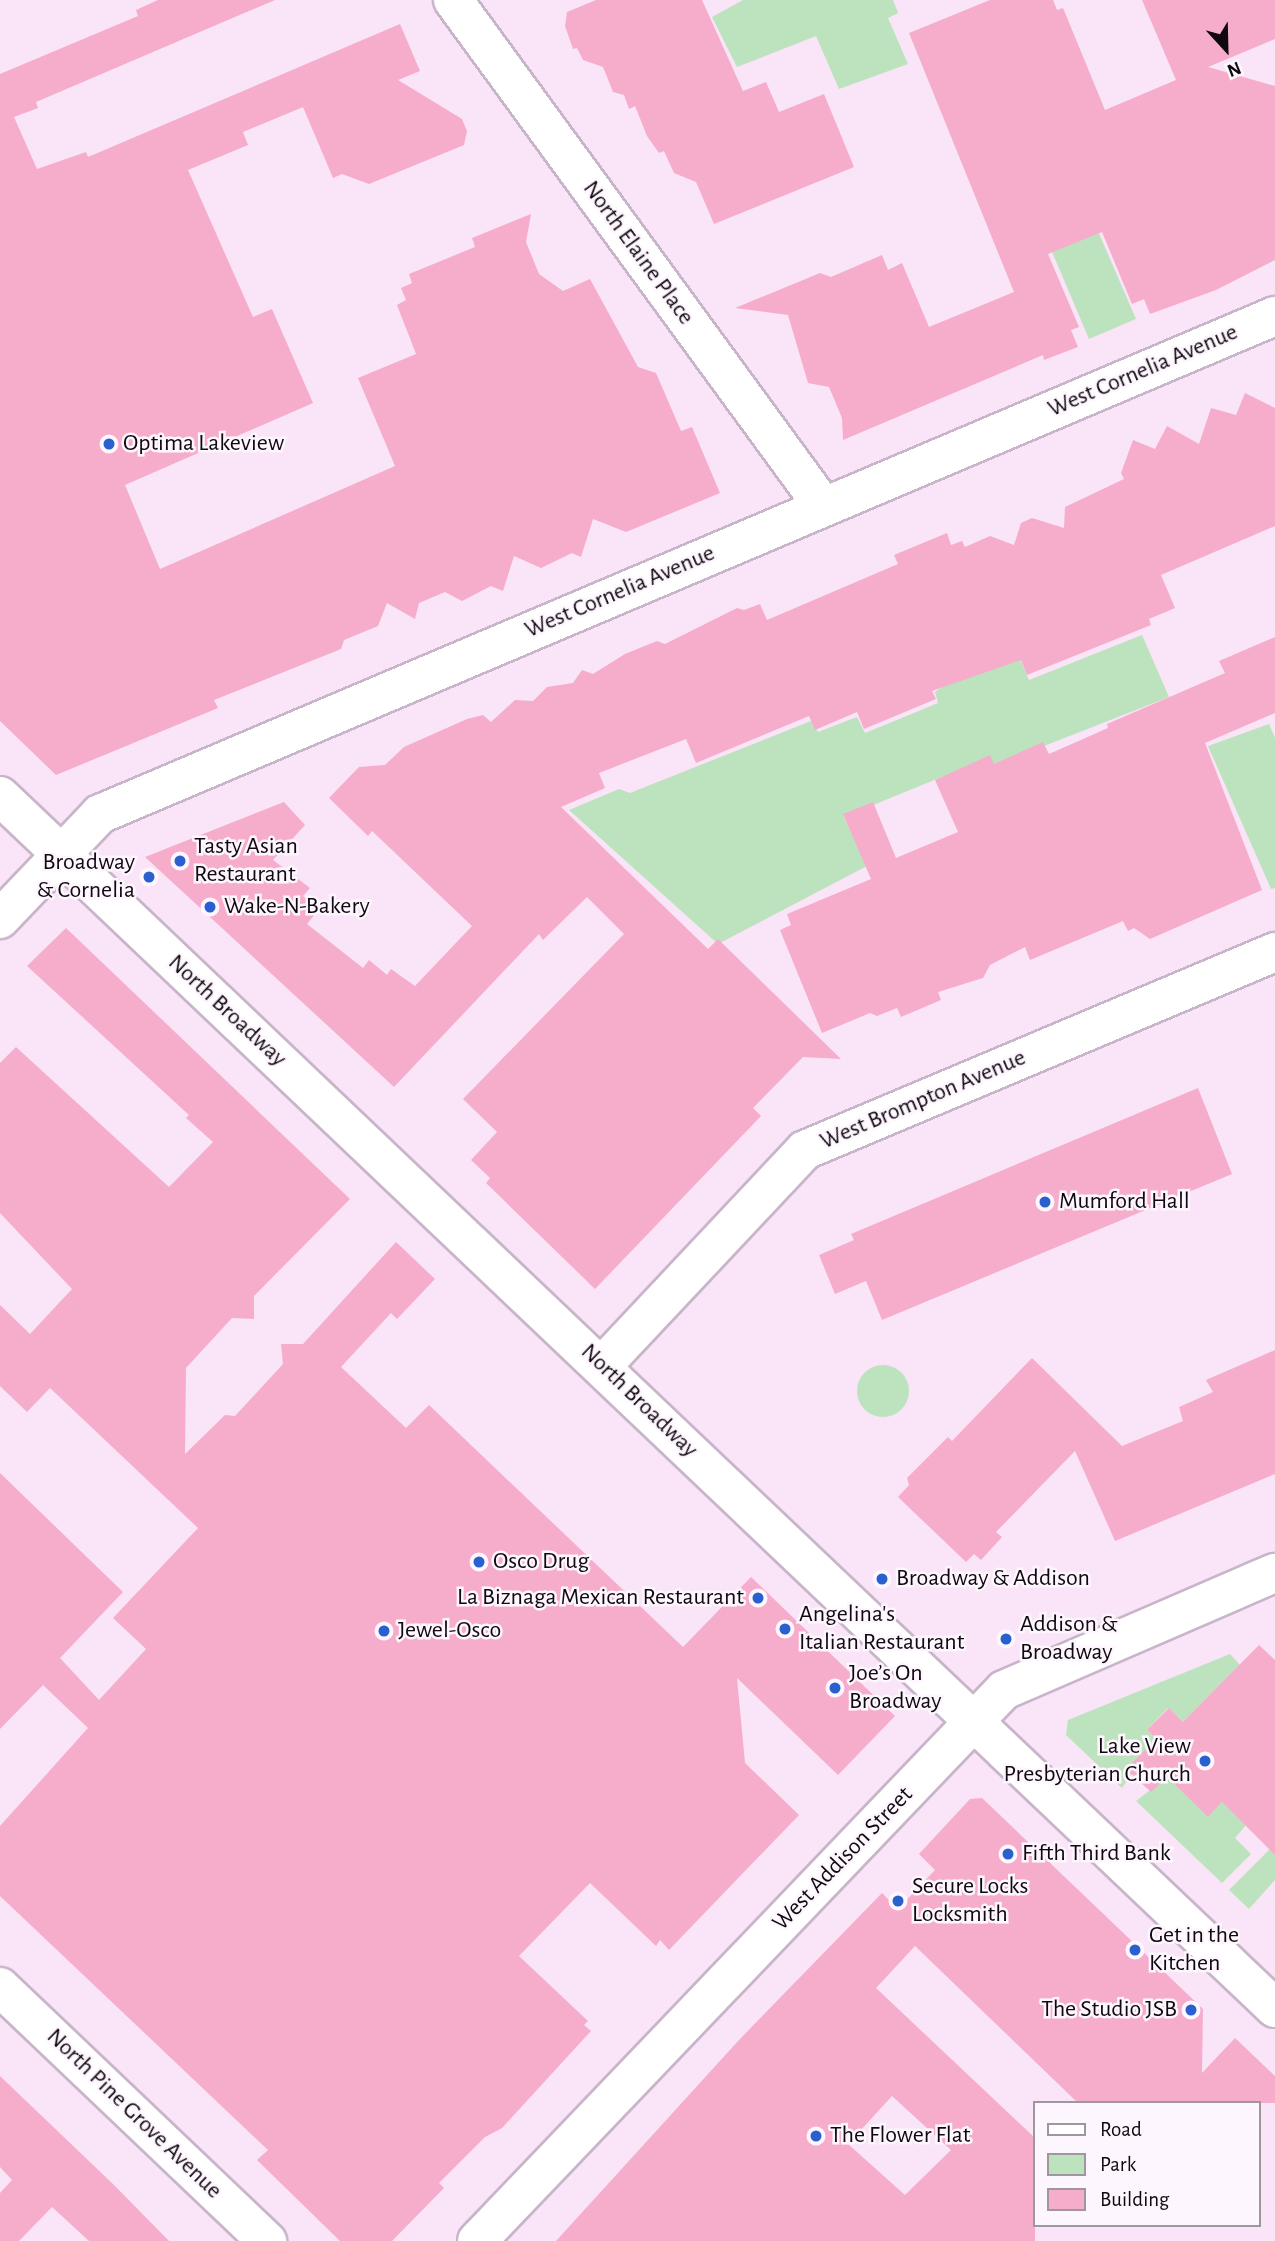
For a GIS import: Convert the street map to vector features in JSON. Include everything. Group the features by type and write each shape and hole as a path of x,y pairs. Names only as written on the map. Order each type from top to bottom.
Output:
{"street":[{"name":"North Elaine Place","path":"453,0 824,506"},
{"name":"West Cornelia Avenue","path":"0,919 100,814 1275,316"},
{"name":"North Broadway","path":"0,796 976,1720 1275,2008"},
{"name":"West Brompton Avenue","path":"602,1366 805,1150 1275,952"},
{"name":"West Addison Street","path":"477,2241 1004,1690 1275,1573"},
{"name":"North Pine Grove Avenue","path":"0,1987 267,2241"}],"green space":[{"path":"743,0 893,0 898,13 888,18 908,64 839,89 816,36 737,67 712,17"},
{"path":"1027,67 1136,319 1089,339 982,87"},
{"path":"1142,635 1169,697 993,766 988,758 844,817 867,866 718,944 569,810 619,789 630,793 811,721 818,732 857,717 865,733 938,703 935,692 947,683 1018,654 1029,680"},
{"path":"1269,724 1275,738 1275,888 1271,889 1208,746"},
{"path":"883,1365 902,1372 909,1391 902,1410 883,1417 864,1410 857,1391 864,1372"},
{"path":"1230,1654 1240,1665 1183,1722 1168,1708 1147,1730 1156,1740 1122,1788 1066,1735 1068,1720"},
{"path":"1167,1777 1208,1816 1233,1791 1246,1825 1235,1838 1251,1854 1222,1883 1136,1801"},
{"path":"1275,1844 1275,1880 1249,1909 1229,1890"}],"building":[{"path":"158,0 275,0 36,102 38,108 14,117 37,169 86,152 88,157 400,24 420,71 398,80 462,119 467,131 464,145 369,184 342,174 333,178 303,107 243,132 248,145 188,170 253,317 272,309 313,403 125,485 160,569 395,466 358,378 416,354 397,305 406,300 401,288 412,283 409,274 475,247 472,238 531,214 526,242 539,274 563,291 590,279 638,367 656,373 681,431 692,427 720,493 626,532 593,519 581,557 572,553 541,568 514,556 503,591 491,586 462,601 445,592 419,603 415,619 387,603 378,626 344,640 341,649 214,700 218,708 56,775 0,721 0,74 138,16 136,10"},
{"path":"596,0 702,0 743,91 766,82 779,112 824,94 854,167 714,224 696,182 674,173 664,151 659,153 647,136 635,106 629,109 624,95 613,92 603,67 583,60 577,48 573,49 565,26 567,12"},
{"path":"990,0 1053,0 1057,10 1063,8 1105,110 1176,80 1142,0 1275,0 1275,39 1208,67 1275,86 1275,260 1216,290 1150,314 1144,299 1132,304 1102,232 1048,254 1079,327 1071,330 1078,347 1044,360 1043,355 843,440 842,418 829,387 808,383 788,315 735,308 820,273 831,277 882,255 888,270 902,263 929,327 1014,292 909,33"},
{"path":"1245,393 1275,408 1275,526 1161,575 1175,608 1149,619 1151,625 1027,675 1021,660 932,691 936,699 864,729 857,712 815,730 809,716 696,763 686,739 599,773 605,788 561,807 708,949 718,939 841,1059 803,1057 753,1108 761,1116 595,1289 486,1183 490,1178 471,1160 497,1132 463,1099 624,934 587,897 543,940 539,934 394,1087 145,857 284,802 305,825 273,860 310,888 303,896 319,909 307,924 363,968 369,960 387,975 391,969 415,986 472,926 372,831 368,836 329,798 359,767 385,765 404,747 467,719 483,715 491,722 515,700 533,701 547,687 573,683 582,670 593,674 625,654 657,641 665,644 737,608 744,610 760,604 767,620 898,564 894,555 947,533 951,545 962,541 965,547 990,536 1014,545 1021,523 1032,518 1064,528 1065,507 1124,479 1121,473 1133,440 1155,449 1167,426 1199,444 1211,408 1236,415"},
{"path":"1275,637 1275,713 1205,743 1262,890 1150,939 1134,928 1128,931 1123,921 1030,960 1025,947 990,965 983,978 938,992 941,1000 901,1017 897,1008 877,1016 870,1013 822,1033 780,930 791,925 787,914 871,879 843,814 873,802 896,858 958,832 935,780 990,755 994,764 1043,742 1049,754 1108,728 1107,724 1225,673 1219,661"},
{"path":"66,928 350,1199 254,1296 254,1319 232,1318 186,1368 185,1454 225,1415 235,1416 283,1364 281,1344 303,1344 396,1242 435,1279 397,1319 391,1313 341,1367 406,1428 429,1405 683,1647 751,1577 895,1716 838,1775 737,1678 745,1763 799,1815 669,1950 660,1940 656,1946 590,1883 519,1956 588,2021 584,2025 591,2031 502,2128 485,2137 439,2183 444,2188 392,2241 340,2241 257,2160 268,2150 0,1896 0,1826 88,1728 43,1685 0,1729 0,1473 123,1592 60,1658 99,1700 146,1649 113,1618 198,1528 50,1388 27,1412 0,1386 0,1305 30,1334 72,1289 0,1213 0,1063 16,1047 169,1187 213,1142 186,1118 189,1115 27,966"},
{"name":"Mumford Hall","path":"1198,1088 1232,1174 882,1320 866,1281 835,1294 819,1255 854,1240 851,1234"},
{"path":"1275,1350 1275,1474 1115,1541 1075,1451 996,1532 1002,1537 981,1560 974,1554 966,1562 898,1497 909,1485 907,1478 948,1437 952,1441 1032,1358 1122,1446 1183,1421 1179,1407 1213,1392 1206,1380"},
{"name":"Lake View Presbyterian Church","path":"1259,1645 1275,1660 1275,1855 1222,1802 1208,1817 1167,1777 1151,1792 1126,1769 1156,1739 1147,1730 1169,1708 1183,1722"},
{"path":"982,1798 1203,2009 1202,2073 1235,2038 1275,2076 1275,2103 1076,2101 915,1946 876,1988 1034,2137 1035,2241 556,2241 739,2040 882,1893 898,1909 935,1870 919,1854 970,1799","holes":["892,2096 951,2150 905,2195 848,2144"]},
{"path":"0,2076 169,2241 89,2241 52,2207 19,2241 0,2241 0,2193 12,2180 0,2167"}],"place":[{"name":"Optima Lakeview","path":"109,444"},
{"name":"Tasty Asian Restaurant","path":"180,861"},
{"name":"Broadway & Cornelia","path":"149,877"},
{"name":"Wake-N-Bakery","path":"210,907"},
{"name":"Mumford Hall","path":"1045,1202"},
{"name":"Osco Drug","path":"479,1562"},
{"name":"Broadway & Addison","path":"882,1579"},
{"name":"La Biznaga Mexican Restaurant","path":"758,1598"},
{"name":"Angelina's Italian Restaurant","path":"785,1629"},
{"name":"Jewel-Osco","path":"384,1631"},
{"name":"Addison & Broadway","path":"1006,1639"},
{"name":"Joe’s On Broadway","path":"835,1688"},
{"name":"Lake View Presbyterian Church","path":"1205,1761"},
{"name":"Fifth Third Bank","path":"1008,1854"},
{"name":"Secure Locks Locksmith","path":"898,1901"},
{"name":"Get in the Kitchen","path":"1135,1950"},
{"name":"The Studio JSB","path":"1191,2010"},
{"name":"The Flower Flat","path":"816,2136"}]}
